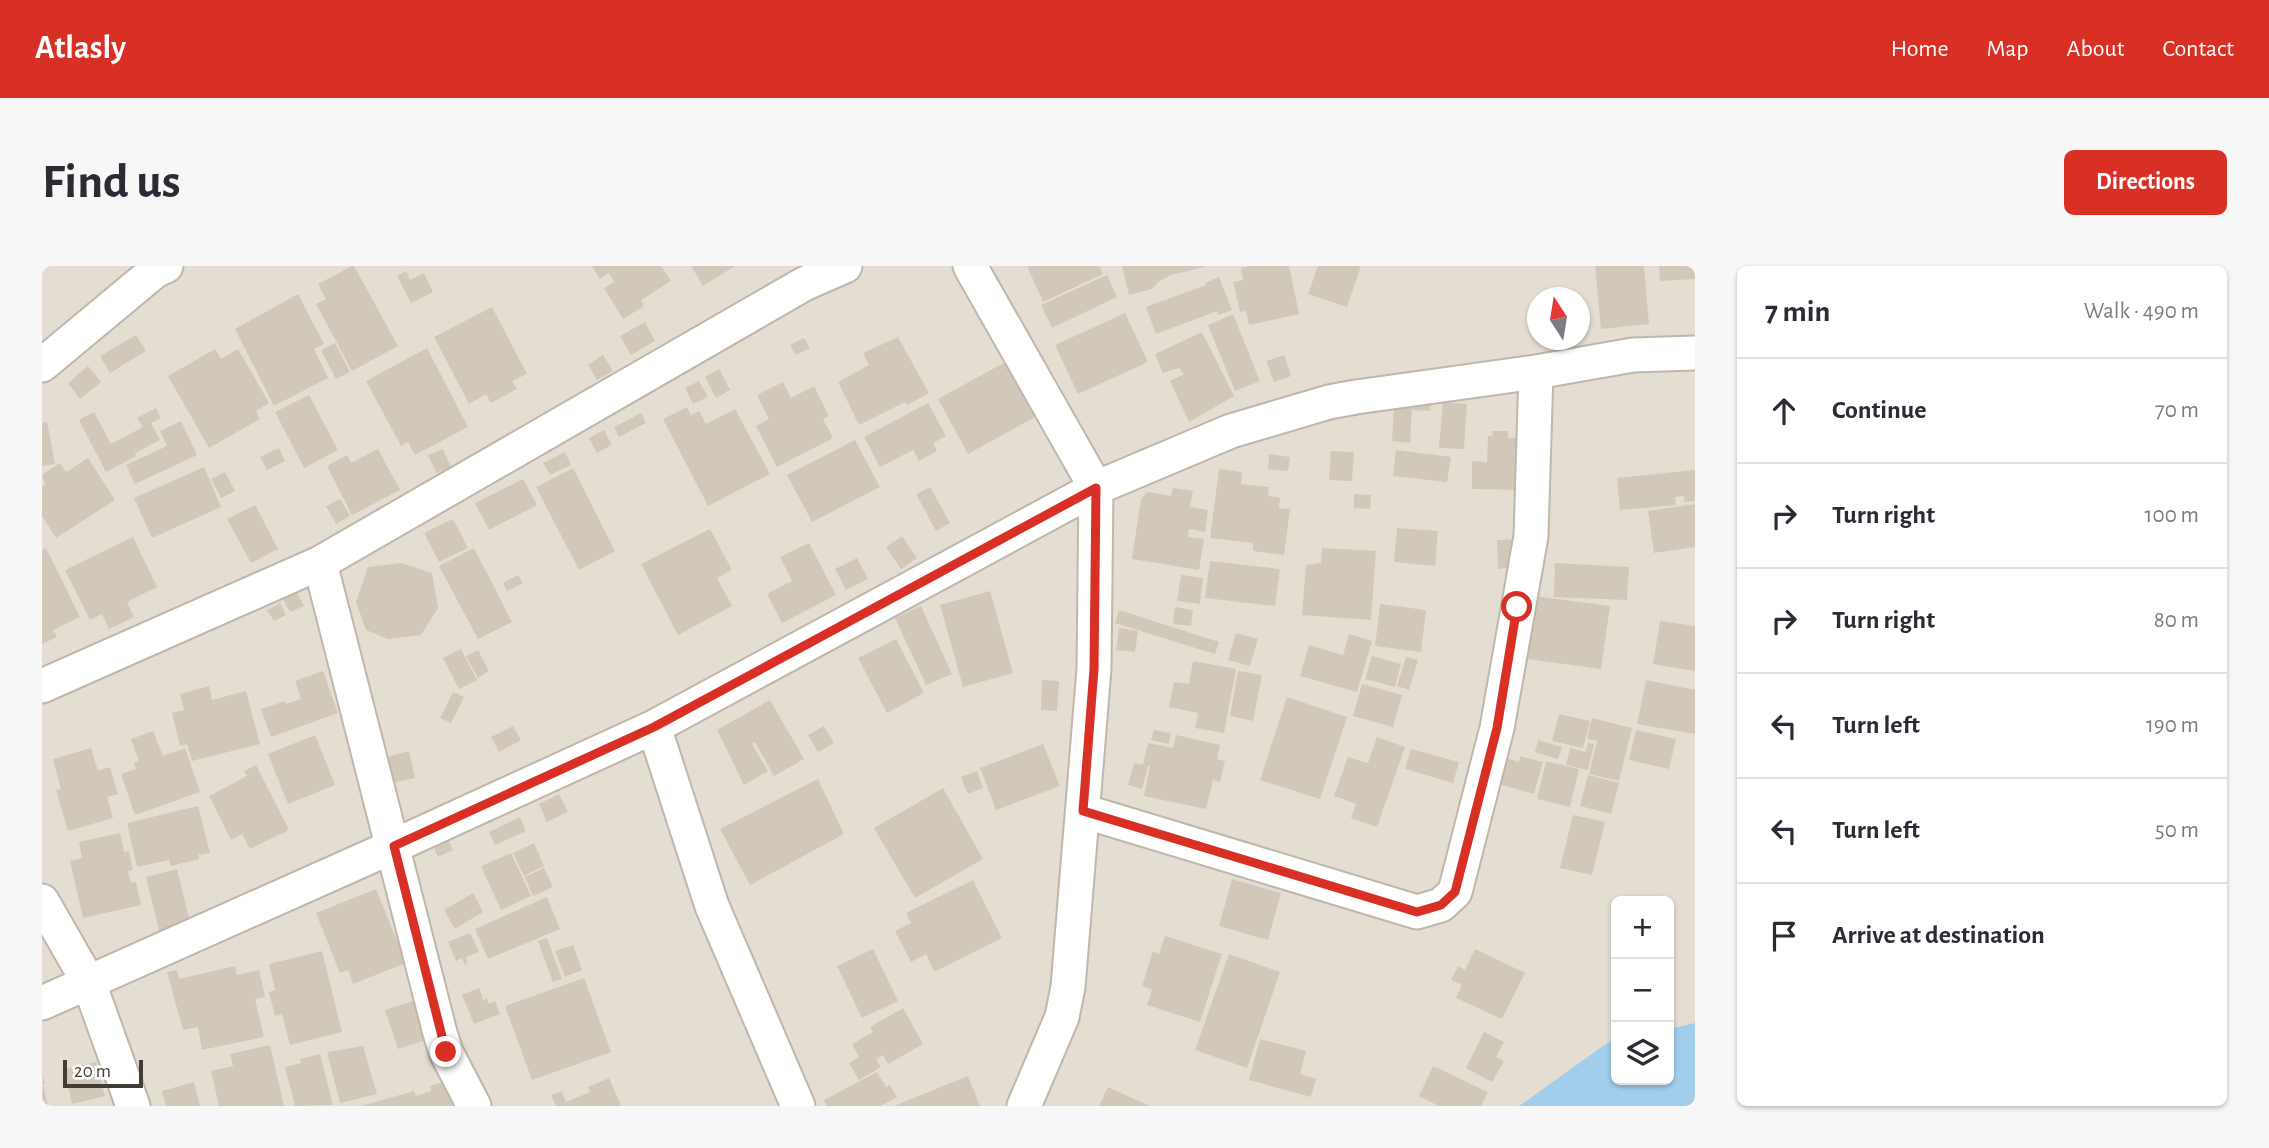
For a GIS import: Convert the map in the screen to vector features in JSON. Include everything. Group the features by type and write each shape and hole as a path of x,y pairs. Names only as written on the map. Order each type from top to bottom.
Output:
{"street":[{"path":"42,365 155,271 166,266"},
{"path":"42,686 320,563 799,275 845,266"},
{"path":"970,266 1096,488 1094,669 1068,987 1062,1017 1024,1106"},
{"path":"42,1003 654,727 1096,488 1231,431 1329,402 1633,355 1695,354"},
{"path":"1083,811 1417,912 1441,905 1455,892 1497,728 1531,536 1536,372"},
{"path":"320,563 440,1033 446,1052 474,1106"},
{"path":"654,727 712,906 798,1106"},
{"path":"42,901 89,983 132,1106"}],"shaded area":[{"path":"42,266 1695,266 1695,1023 1674,1028 1674,896 1611,896 1611,1042 1519,1106 42,1106"}],"water":[{"path":"1695,1023 1695,1106 1519,1106 1611,1042 1611,1085 1674,1085 1674,1028"}],"building":[{"path":"352,266 398,346 352,371 316,304 326,299 318,284"},
{"path":"592,266 661,266 671,281 641,300 644,306 623,319 604,288 614,282 609,273 600,279"},
{"path":"691,266 735,266 703,286"},
{"path":"1027,266 1099,266 1103,274 1043,302"},
{"path":"1122,266 1204,267 1171,275 1152,289 1129,295"},
{"path":"1289,266 1299,314 1249,325 1246,311 1240,312 1233,282 1243,280 1241,268"},
{"path":"1318,266 1361,266 1347,307 1308,294"},
{"path":"1595,266 1644,266 1649,324 1601,329"},
{"path":"1659,266 1695,266 1695,279 1660,281"},
{"path":"406,271 410,280 424,273 433,292 411,303 397,276"},
{"path":"1107,275 1117,297 1052,328 1041,305"},
{"path":"1219,277 1232,310 1218,315 1217,311 1156,334 1146,307 1206,285 1205,283"},
{"path":"298,294 324,344 314,349 328,378 274,406 235,329"},
{"path":"492,307 527,374 512,381 517,389 491,403 486,394 469,404 434,337"},
{"path":"1125,313 1148,362 1078,394 1055,345"},
{"path":"1233,314 1260,381 1235,391 1208,325"},
{"path":"645,322 655,341 631,355 620,336"},
{"path":"1202,332 1234,396 1189,422 1170,381 1184,374 1179,368 1163,373 1155,354"},
{"path":"136,335 146,351 110,373 100,356"},
{"path":"898,337 929,393 859,425 838,382 869,365 863,353"},
{"path":"804,338 810,348 796,355 790,345"},
{"path":"335,343 350,372 336,379 321,350"},
{"path":"427,348 468,427 415,455 408,442 401,446 366,381"},
{"path":"215,349 221,359 238,349 269,403 256,411 260,419 209,448 168,376"},
{"path":"603,355 613,371 597,380 588,365"},
{"path":"1284,355 1291,376 1274,382 1266,361"},
{"path":"1009,360 1027,392 1023,394 1035,417 968,454 938,399"},
{"path":"88,366 101,382 80,399 68,383"},
{"path":"719,369 730,390 716,398 705,377"},
{"path":"699,381 708,397 693,404 685,388"},
{"path":"783,382 791,398 814,386 829,416 823,419 833,438 777,467 756,426 769,419 757,395"},
{"path":"309,395 338,450 304,468 275,412"},
{"path":"1431,400 1430,411 1412,410 1410,443 1392,441 1394,409 1387,409"},
{"path":"1443,402 1467,404 1464,449 1439,448"},
{"path":"928,403 946,436 933,443 937,451 919,461 913,450 880,467 864,437"},
{"path":"687,407 691,415 699,411 706,424 735,409 770,474 708,506 663,419"},
{"path":"156,408 161,418 151,423 160,440 106,472 79,420 94,412 111,444 143,427 137,418"},
{"path":"641,413 646,423 619,437 614,427"},
{"path":"181,421 197,455 135,484 126,465 167,446 160,431"},
{"path":"47,422 55,464 42,466 42,423"},
{"path":"604,430 612,445 597,453 589,438"},
{"path":"1492,431 1508,431 1508,438 1524,438 1523,490 1472,489 1472,461 1487,462 1488,436 1493,436"},
{"path":"855,440 880,487 812,522 787,475"},
{"path":"279,448 285,461 267,470 260,457"},
{"path":"378,449 400,490 352,515 327,466 347,455 351,463"},
{"path":"443,449 451,467 436,473 428,455"},
{"path":"1396,450 1451,457 1447,482 1393,476"},
{"path":"1331,451 1354,452 1352,481 1329,480"},
{"path":"565,452 571,465 550,475 543,463"},
{"path":"1269,454 1290,457 1288,471 1268,469"},
{"path":"88,458 115,500 56,538 42,516 42,487 45,485 42,475 60,463 66,472"},
{"path":"204,467 221,507 152,538 134,498"},
{"path":"573,468 615,551 579,570 536,487"},
{"path":"1219,469 1242,472 1241,484 1269,487 1268,496 1280,498 1279,508 1290,509 1284,555 1253,551 1253,543 1210,538"},
{"path":"1695,470 1695,501 1684,502 1684,496 1675,497 1676,505 1620,510 1617,478"},
{"path":"225,472 235,491 221,498 211,479"},
{"path":"523,479 537,505 489,530 475,503"},
{"path":"930,487 950,523 936,531 916,494"},
{"path":"1173,488 1193,491 1190,507 1208,510 1205,532 1189,529 1188,537 1204,539 1199,570 1132,559 1141,499 1147,492 1171,496"},
{"path":"1354,494 1371,495 1370,509 1354,508"},
{"path":"340,499 350,516 336,524 326,506"},
{"path":"1695,504 1695,547 1654,553 1648,511"},
{"path":"255,505 278,549 251,563 227,519"},
{"path":"453,519 468,548 439,562 424,533"},
{"path":"1397,528 1438,531 1435,566 1394,562"},
{"path":"710,529 732,570 717,578 732,606 678,635 641,564"},
{"path":"902,536 917,558 901,569 886,547"},
{"path":"133,537 157,587 127,602 134,617 109,629 102,614 90,620 65,570"},
{"path":"1521,539 1522,567 1498,569 1497,540"},
{"path":"809,543 836,595 782,623 767,594 792,581 780,557"},
{"path":"46,548 80,617 53,630 57,637 42,644 42,550"},
{"path":"474,548 512,622 478,639 439,566"},
{"path":"1322,548 1376,551 1371,620 1302,615 1306,565 1321,563"},
{"path":"857,558 868,579 846,590 835,569"},
{"path":"1210,561 1280,569 1275,606 1205,598"},
{"path":"402,563 432,573 438,608 421,635 388,639 366,630 356,602 368,567"},
{"path":"1555,563 1629,567 1627,600 1554,597"},
{"path":"518,575 523,583 507,591 503,583"},
{"path":"1181,575 1203,578 1200,604 1177,601"},
{"path":"295,588 304,606 290,612 281,595"},
{"path":"990,591 1013,673 963,687 940,605"},
{"path":"1535,596 1610,606 1601,669 1527,659"},
{"path":"280,603 286,615 274,621 267,610"},
{"path":"1380,604 1426,610 1421,652 1375,646"},
{"path":"921,606 952,674 926,685 895,618"},
{"path":"1175,607 1193,610 1191,626 1173,624"},
{"path":"1119,610 1219,642 1215,654 1115,623"},
{"path":"1660,621 1695,626 1695,671 1653,664"},
{"path":"1119,628 1138,631 1135,652 1116,650"},
{"path":"1236,633 1258,639 1250,666 1228,660"},
{"path":"1349,634 1372,641 1357,692 1300,676 1309,645 1343,655"},
{"path":"896,639 924,693 887,713 858,658"},
{"path":"461,649 477,680 459,689 443,658"},
{"path":"478,650 489,671 478,678 466,656"},
{"path":"1372,656 1401,664 1395,687 1365,679"},
{"path":"1406,657 1418,660 1409,690 1397,686"},
{"path":"1193,661 1236,669 1224,733 1195,728 1198,713 1169,707 1174,682 1189,684"},
{"path":"323,671 338,713 271,737 261,709 301,699 295,681"},
{"path":"1238,671 1262,675 1253,721 1230,716"},
{"path":"1042,680 1059,681 1057,711 1041,710"},
{"path":"1646,680 1695,690 1695,734 1637,724"},
{"path":"1362,684 1402,695 1393,727 1353,716"},
{"path":"209,686 212,700 246,691 260,744 192,761 187,744 180,746 172,713 184,710 180,694"},
{"path":"453,692 464,697 451,723 440,718"},
{"path":"1287,697 1347,717 1320,799 1260,780"},
{"path":"770,700 804,759 774,776 755,742 752,744 768,771 744,785 717,730"},
{"path":"1559,714 1590,721 1583,748 1552,741"},
{"path":"1592,718 1632,728 1619,781 1589,774 1597,741 1587,739"},
{"path":"513,726 521,740 499,752 491,737"},
{"path":"824,726 834,743 818,752 808,735"},
{"path":"1154,730 1171,733 1169,744 1151,740"},
{"path":"1636,730 1676,739 1669,769 1629,760"},
{"path":"153,731 163,756 185,748 200,792 135,815 121,774 136,769 134,763 139,761 131,739"},
{"path":"315,735 335,785 288,804 268,754"},
{"path":"1176,735 1220,745 1217,759 1225,761 1220,782 1213,780 1206,809 1144,796 1150,766 1142,789 1128,785 1134,763 1143,765 1148,743 1173,748"},
{"path":"1377,737 1405,747 1377,827 1351,818 1356,804 1334,796 1348,757 1368,763"},
{"path":"1538,740 1562,747 1558,759 1535,752"},
{"path":"1588,743 1594,744 1588,770 1566,765 1570,748 1586,752"},
{"path":"1043,744 1060,786 996,810 980,768"},
{"path":"91,748 98,771 110,767 118,794 107,797 113,818 68,831 56,790 61,789 53,759"},
{"path":"1411,749 1459,762 1453,783 1405,769"},
{"path":"409,751 415,778 388,784 382,758"},
{"path":"1495,755 1519,762 1520,756 1543,762 1534,794 1488,781"},
{"path":"1546,761 1579,769 1570,807 1537,799"},
{"path":"256,765 289,830 250,849 242,834 231,840 209,796 247,776 244,771"},
{"path":"977,771 983,788 968,794 961,777"},
{"path":"1588,775 1619,783 1611,814 1580,806"},
{"path":"818,779 844,834 750,885 720,829"},
{"path":"943,788 983,859 915,898 874,828"},
{"path":"559,794 568,812 547,822 539,804"},
{"path":"198,806 210,853 198,855 199,859 171,866 169,860 137,867 127,823"},
{"path":"1573,815 1605,822 1592,875 1560,868"},
{"path":"520,817 526,831 495,845 489,832"},
{"path":"120,833 124,852 129,851 133,870 128,871 131,883 136,882 141,905 83,918 70,861 82,858 79,842"},
{"path":"445,834 453,850 438,857 431,841"},
{"path":"534,843 544,866 524,876 513,853"},
{"path":"511,853 531,896 501,910 481,866"},
{"path":"544,868 553,887 533,896 525,877"},
{"path":"177,869 191,926 160,934 146,877"},
{"path":"1232,879 1281,893 1268,940 1219,926"},
{"path":"973,880 1002,938 934,972 926,954 911,962 895,931 911,923 906,913"},
{"path":"376,889 406,963 353,984 348,970 340,973 316,913"},
{"path":"473,893 483,912 455,929 444,910"},
{"path":"547,897 560,929 488,959 475,929"},
{"path":"470,933 479,952 466,957 465,965 462,958 456,961 448,942"},
{"path":"1165,936 1222,954 1200,1022 1147,1005 1152,990 1142,986 1153,951 1159,954"},
{"path":"547,938 562,979 553,982 538,941"},
{"path":"573,945 582,970 565,977 555,951"},
{"path":"873,949 898,1001 862,1018 837,966"},
{"path":"1475,949 1525,973 1502,1019 1456,998 1462,985 1451,980 1458,966 1465,970"},
{"path":"322,951 342,1032 290,1045 282,1014 275,1016 269,992 275,990 269,964"},
{"path":"1229,954 1280,972 1247,1068 1195,1050"},
{"path":"235,966 237,975 259,970 265,997 255,999 264,1037 202,1050 198,1027 183,1030 167,972 177,970 179,979"},
{"path":"584,978 611,1052 532,1080 505,1006"},
{"path":"479,988 483,998 481,1001 487,998 489,1004 495,1001 500,1014 474,1024 462,995"},
{"path":"413,1001 426,1040 398,1049 385,1010"},
{"path":"903,1008 923,1044 888,1064 883,1055 876,1059 881,1067 859,1080 849,1063 859,1057 852,1044 873,1032 870,1027"},
{"path":"1484,1032 1504,1042 1496,1057 1504,1061 1492,1082 1466,1068"},
{"path":"1260,1039 1306,1051 1300,1074 1316,1079 1311,1097 1249,1080"},
{"path":"270,1045 284,1106 219,1106 211,1071 233,1066 230,1054"},
{"path":"363,1046 377,1094 340,1103 327,1052"},
{"path":"320,1054 333,1105 295,1106 285,1067 301,1063 300,1059"},
{"path":"96,1062 105,1096 72,1104 64,1069"},
{"path":"1433,1066 1488,1092 1481,1106 1439,1106 1419,1096"},
{"path":"877,1072 886,1087 890,1085 897,1097 880,1106 827,1106 824,1100"},
{"path":"43,1076 43,1084 48,1106 42,1106"},
{"path":"968,1076 980,1106 894,1106"},
{"path":"609,1078 621,1106 556,1106 551,1095 562,1091 566,1102 590,1092 588,1087"},
{"path":"447,1081 453,1106 361,1106 414,1091 416,1096 431,1091 430,1086"},
{"path":"194,1082 200,1106 166,1106 162,1091"},
{"path":"1108,1087 1150,1106 1099,1106"}],"route":[{"path":"446,1052 394,846 654,727 1096,488 1094,669 1083,811 1417,912 1441,905 1455,892 1497,728 1517,607"}]}
